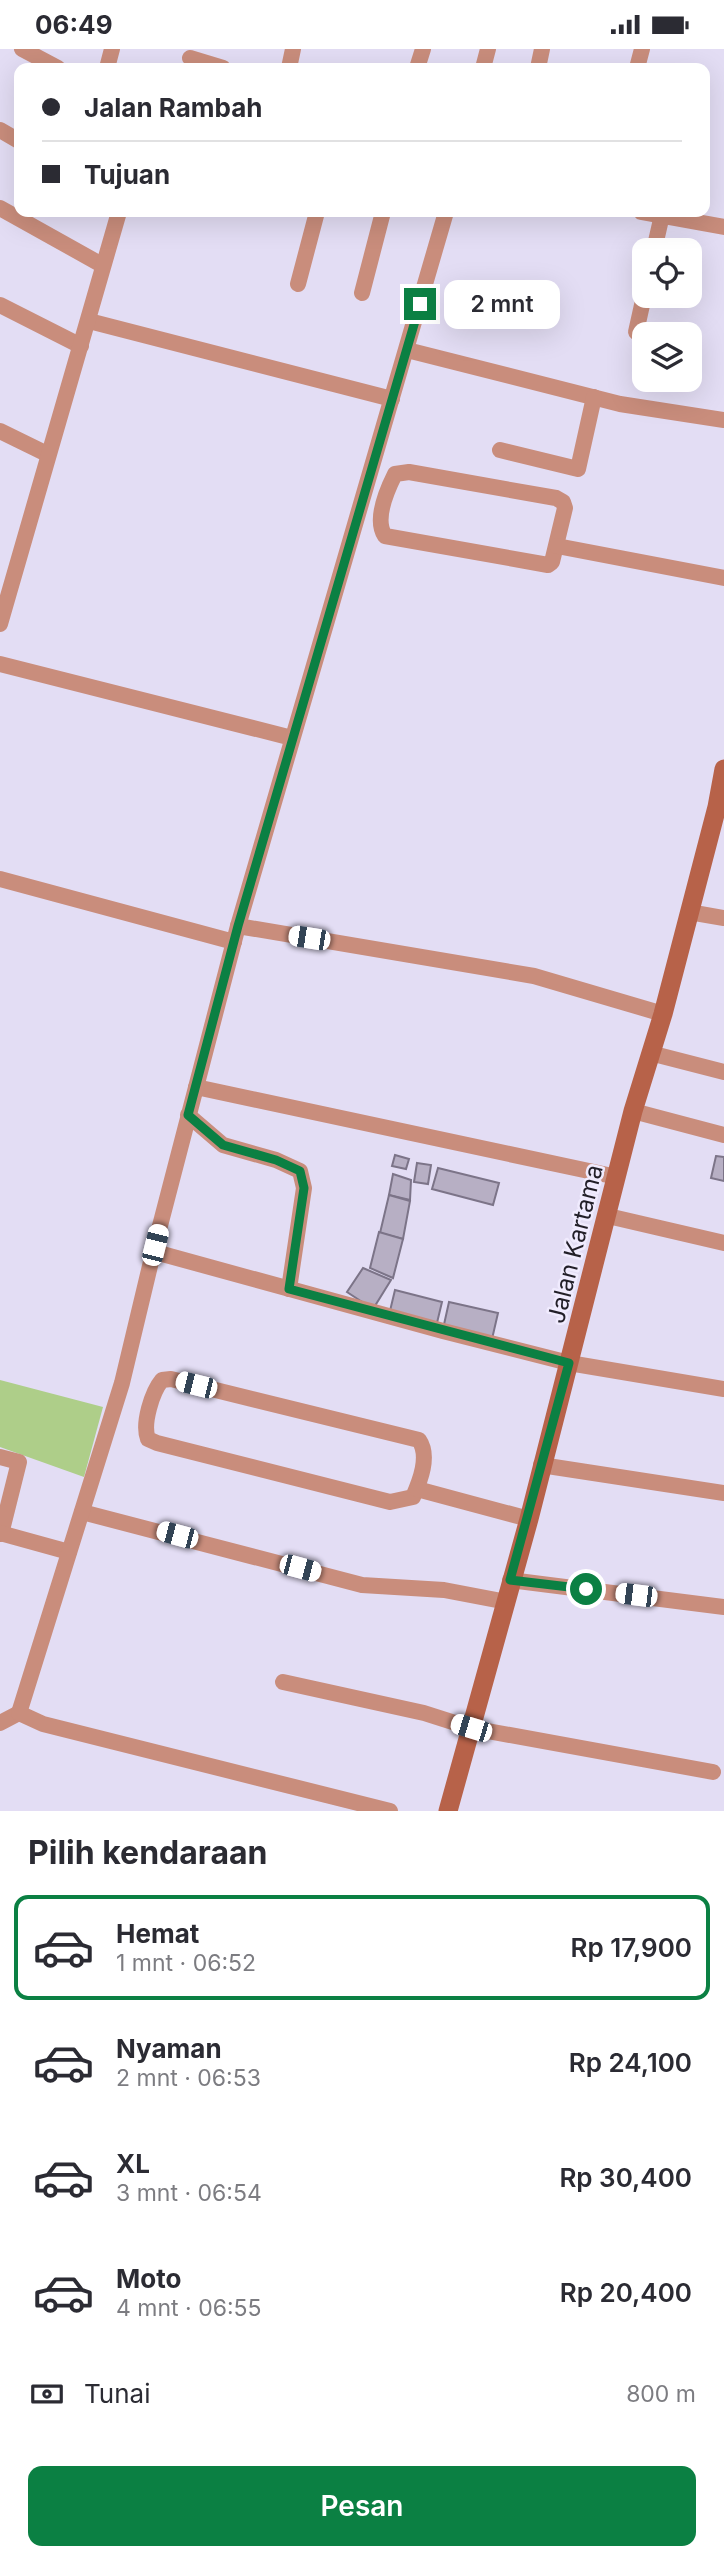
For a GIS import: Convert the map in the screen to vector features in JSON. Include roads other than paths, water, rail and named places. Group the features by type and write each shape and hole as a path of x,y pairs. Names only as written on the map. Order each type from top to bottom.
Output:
{"main road":[{"name":"Jalan Kartama","path":"449,1811 507,1602 510,1580 529,1519 633,1111 720,808 724,769"}],"street":[{"path":"22,49 49,63"},
{"path":"190,58 206,63"},
{"path":"16,217 103,265"},
{"path":"0,624 47,454 118,217"},
{"path":"298,283 316,217"},
{"path":"362,293 382,217"},
{"path":"19,1713 122,1383 238,926 445,217"},
{"path":"657,238 662,217"},
{"path":"672,217 724,227"},
{"path":"0,305 81,346"},
{"path":"89,321 393,398"},
{"path":"407,350 594,397 724,420"},
{"path":"500,450 578,469 594,397"},
{"path":"0,431 47,454"},
{"path":"409,472 556,498 565,508 557,546 552,562 548,565 388,538 382,534 380,521 388,487 395,474 409,472"},
{"path":"557,546 724,578"},
{"path":"0,664 292,738"},
{"path":"0,879 234,942"},
{"path":"689,912 724,918"},
{"path":"238,926 534,976 663,1014"},
{"path":"650,1053 724,1072"},
{"path":"196,1087 617,1177"},
{"path":"633,1111 724,1135"},
{"path":"188,1115 223,1145 276,1160 300,1171 304,1188 289,1289"},
{"path":"608,1216 724,1243"},
{"path":"155,1252 569,1363 724,1389"},
{"path":"171,1379 419,1440 424,1448 424,1461 417,1489 413,1497 390,1501 157,1443 148,1439 145,1431 156,1387 162,1380 171,1379"},
{"path":"0,1457 19,1462 0,1533 69,1552"},
{"path":"541,1465 724,1493"},
{"path":"417,1489 529,1519"},
{"path":"82,1512 362,1585 444,1590 507,1602"},
{"path":"510,1580 724,1607"},
{"path":"283,1682 424,1713 471,1728 713,1772"},
{"path":"1,1720 19,1713 43,1724 390,1811"}]}
